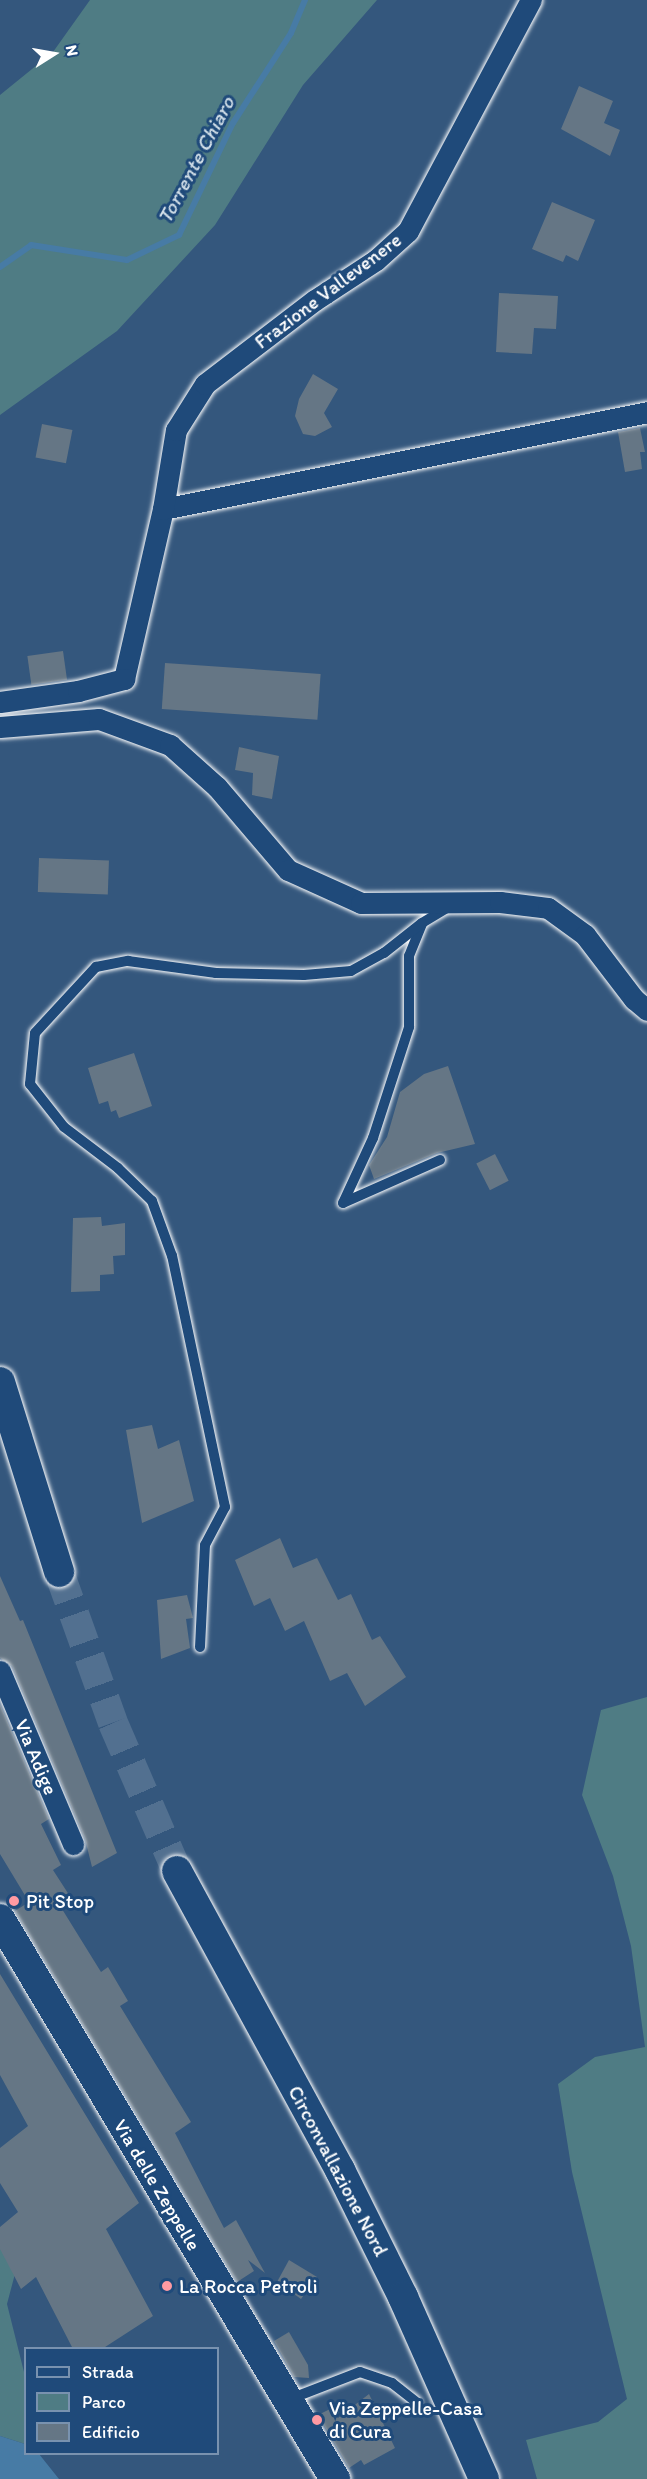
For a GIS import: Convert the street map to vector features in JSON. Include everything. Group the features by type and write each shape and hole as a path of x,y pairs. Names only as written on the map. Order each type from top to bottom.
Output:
{"main road":[{"path":"0,1382 59,1572"},
{"name":"Circonvallazione Nord","path":"177,1871 340,2170 403,2297 484,2479"},
{"name":"Via delle Zeppelle","path":"0,1919 335,2479"}],"street":[{"name":"Frazione Vallevenere","path":"0,702 124,679 148,561 163,509 176,430 205,384 315,300 376,260 408,231 531,0"},
{"path":"163,509 400,458 647,412"},
{"path":"0,727 99,719 170,745 217,788 288,870 361,903 500,902 548,908 585,935 634,999 647,1011"},
{"name":"Via Adige","path":"0,1671 73,1844"}],"lane":[{"path":"200,1647 205,1545 225,1507 172,1256 152,1201 118,1168 64,1127 30,1084 35,1033 96,967 128,960 216,973 351,972 384,953 422,923 454,904"},
{"path":"422,923 409,956 409,1027 373,1138 344,1203 440,1160"},
{"path":"287,2400 360,2372 392,2383 416,2402"}],"green space":[{"path":"90,0 377,0 303,85 215,225 117,331 0,415 0,95 53,52"},
{"path":"647,1697 647,2479 537,2479 526,2440 598,2422 627,2399 572,2172 558,2084 595,2057 645,2047 631,1946 613,1876 582,1795 601,1710"},
{"path":"0,2245 16,2270 7,2304 24,2372 24,2444 0,2436"}],"water":[{"path":"0,2436 24,2444 24,2455 40,2455 59,2479 0,2479"}],"building":[{"path":"579,86 613,101 604,123 620,130 610,156 561,129"},
{"path":"552,202 595,220 578,261 566,255 563,262 532,249"},
{"path":"499,293 558,296 556,329 534,328 532,354 496,352"},
{"path":"313,374 338,389 324,413 332,427 315,436 303,434 295,416 299,399"},
{"path":"42,424 72,430 66,463 36,457"},
{"path":"640,428 645,452 640,452 642,469 625,472 618,432"},
{"path":"63,651 67,680 31,685 27,656"},
{"path":"165,663 321,674 317,720 162,709"},
{"path":"239,747 279,756 272,799 252,795 253,773 235,770"},
{"path":"39,858 109,860 108,894 38,892"},
{"path":"134,1053 152,1106 119,1118 116,1110 111,1112 108,1101 99,1104 88,1068"},
{"path":"448,1066 475,1144 437,1153 374,1179 369,1165 387,1137 400,1092 424,1074"},
{"path":"495,1154 509,1181 490,1190 476,1164"},
{"path":"101,1217 102,1226 125,1223 125,1255 113,1256 114,1274 100,1275 100,1291 71,1292 73,1218"},
{"path":"152,1425 158,1449 179,1440 194,1501 142,1523 126,1430"},
{"path":"280,1538 293,1568 317,1558 338,1600 351,1594 372,1640 380,1636 406,1677 365,1706 347,1673 330,1681 304,1621 285,1631 270,1598 254,1606 235,1560"},
{"path":"0,1576 20,1621 23,1620 117,1853 92,1867 85,1839 12,1666 0,1658"},
{"path":"187,1595 193,1618 186,1619 190,1648 161,1659 157,1600"},
{"path":"0,1704 49,1819 41,1824 61,1865 53,1870 73,1901 62,1909 101,1972 108,1967 128,2001 120,2006 191,2122 175,2133 224,2228 236,2220 265,2273 248,2260 254,2271 237,2282 15,1911 29,1902 0,1854"},
{"path":"0,1974 139,2203 106,2229 153,2316 105,2347 72,2347 36,2277 21,2289 0,2249 0,2227 18,2212 0,2183 0,2148 28,2126 0,2075"},
{"path":"289,2260 317,2277 301,2299 277,2282"},
{"path":"289,2332 308,2365 309,2378 294,2377 274,2341"},
{"path":"369,2394 395,2448 364,2465 361,2460 349,2468 318,2415 332,2408 338,2418"}],"waterway":[{"name":"Torrente Chiaro","path":"0,267 31,245 127,260 179,235 233,123 291,33 305,0"}],"tunnel":[{"path":"59,1572 113,1723 177,1871"}],"place":[{"name":"Pit Stop","path":"14,1901"},
{"name":"La Rocca Petroli","path":"167,2286"},
{"name":"Via Zeppelle-Casa di Cura","path":"317,2420"}]}
